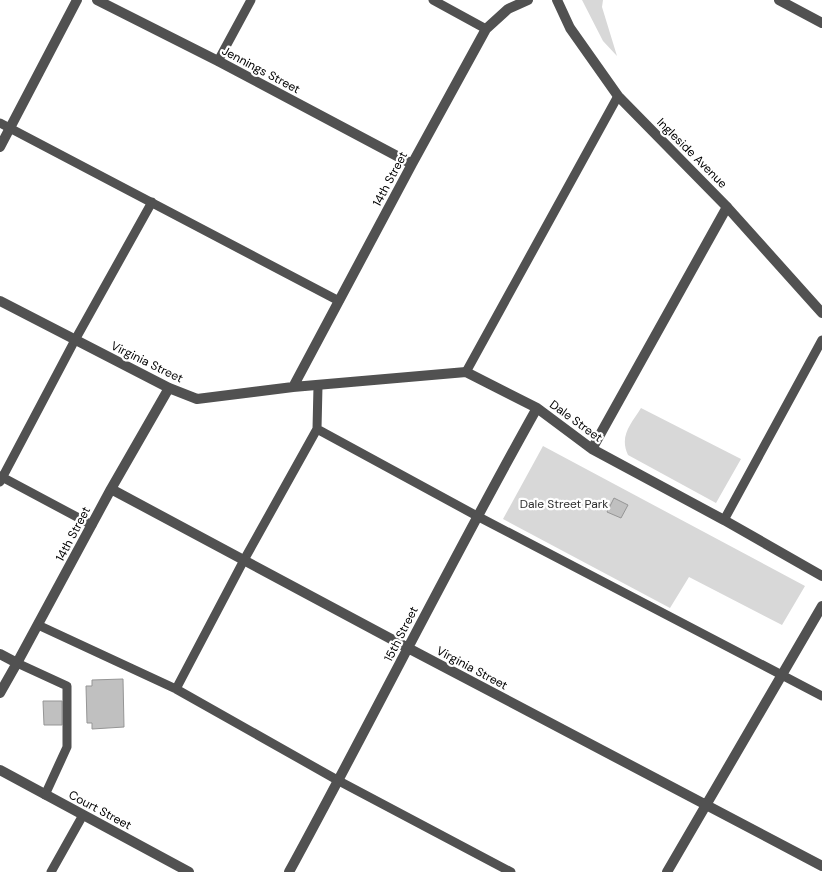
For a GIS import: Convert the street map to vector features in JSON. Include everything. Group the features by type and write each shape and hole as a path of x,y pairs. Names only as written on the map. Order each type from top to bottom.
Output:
{"street":[{"path":"0,147 77,0"},
{"name":"Jennings Street","path":"98,0 412,164"},
{"name":"14th Street","path":"293,388 486,29 508,9 528,0"},
{"name":"Ingleside Avenue","path":"557,0 570,28 618,96 727,207 822,313"},
{"path":"779,0 822,23"},
{"path":"592,449 727,207"},
{"name":"Virginia Street","path":"0,301 169,388 197,399 293,388"},
{"path":"293,388 466,372"},
{"name":"Dale Street","path":"466,372 537,408 592,449 724,520 822,576"},
{"name":"14th Street","path":"0,693 111,489 169,388"},
{"name":"15th Street","path":"289,872 339,781 476,516 537,408"},
{"name":"Virginia Street","path":"111,489 822,866"},
{"path":"668,872 822,606"},
{"path":"0,654 17,663"},
{"name":"Court Street","path":"0,770 189,872"}],"lane":[{"path":"218,61 251,0"},
{"path":"433,0 486,29"},
{"path":"466,372 618,96"},
{"path":"0,123 339,301"},
{"path":"92,525 1,478 152,202"},
{"path":"724,520 822,340"},
{"path":"176,689 244,560 317,429 318,386"},
{"path":"317,429 476,516 822,696"},
{"path":"38,625 176,689 339,781 511,872"},
{"path":"17,663 66,686 67,747 45,795"},
{"path":"51,872 82,815"}],"green space":[{"path":"582,0 603,0 602,7 617,56 603,41"},
{"path":"641,408 741,459 716,503 628,455 625,442 627,430"},
{"name":"Dale Street Park","path":"543,446 805,586 782,625 689,577 670,608 503,519"}],"building":[{"path":"614,498 628,505 621,518 607,512"},
{"path":"123,679 124,727 92,729 92,723 87,723 86,686 92,686 92,680"},
{"path":"43,701 62,701 62,725 44,725"}]}
